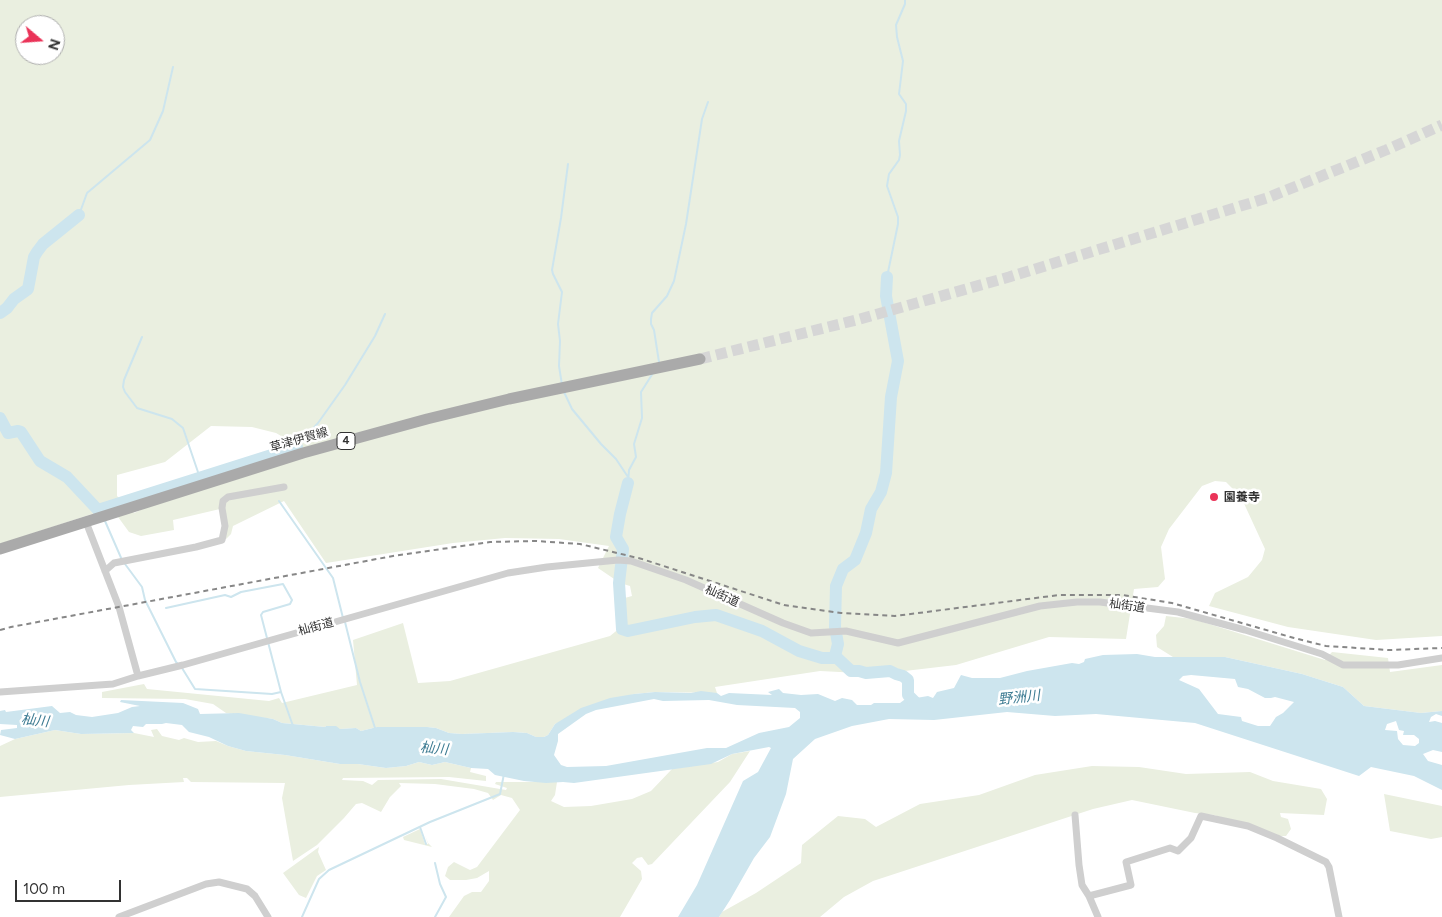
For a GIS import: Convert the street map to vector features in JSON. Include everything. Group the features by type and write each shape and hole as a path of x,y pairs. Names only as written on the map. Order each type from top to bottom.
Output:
{"main road":[{"name":"草津伊賀線","path":"0,549 303,453 427,419 510,399 700,360"}],"street":[{"path":"105,571 114,563 222,540 225,526 222,508 224,501 228,497 284,487"},
{"path":"86,522 119,607 138,676"},
{"name":"杣街道","path":"0,692 113,684 508,573 618,560 631,561 686,580 783,623 811,632 846,631 898,643 1040,606 1077,602 1100,602 1178,612 1322,654 1343,665 1398,665 1442,658"},
{"path":"1076,815 1078,865 1082,886 1089,896 1098,917"},
{"path":"1089,896 1132,885 1126,862 1170,848 1178,851 1192,838 1201,816 1248,826 1278,838 1326,862 1329,867 1339,917"},
{"path":"119,917 133,915 206,884 219,882 247,889 255,896 268,917"}],"shaded area":[{"path":"0,0 1442,0 1442,636 1376,640 1288,627 1209,606 1215,593 1248,577 1262,560 1265,549 1241,497 1226,482 1215,481 1202,486 1169,529 1161,547 1165,579 1158,587 1134,589 1126,639 1049,637 956,665 879,674 820,671 715,687 717,693 655,692 634,694 555,724 548,735 544,737 513,732 449,733 427,727 377,727 361,731 356,728 340,729 326,726 282,723 273,719 226,713 213,704 185,699 102,698 102,692 144,684 147,689 269,701 279,698 282,703 357,685 353,640 403,623 418,683 450,681 610,636 626,623 621,599 632,596 630,586 620,583 598,568 609,546 559,539 505,538 453,543 326,563 284,501 233,526 231,534 226,539 220,509 173,520 174,530 141,536 129,532 113,510 95,513 0,544","holes":["211,426 252,427 276,433 288,440 299,458 152,505 134,513 117,496 117,475 165,462"]},
{"path":"1166,616 1193,619 1325,660 1332,652 1388,658 1390,672 1442,665 1442,711 1421,713 1364,706 1343,687 1302,674 1225,657 1173,657 1157,647 1156,635 1164,626"},
{"path":"157,729 162,736 179,740 184,738 198,742 216,741 246,751 340,764 358,764 386,768 406,766 419,762 432,765 445,762 471,768 470,772 486,776 486,781 449,777 343,778 342,780 363,781 372,785 378,780 441,779 506,790 507,788 495,784 496,782 557,782 555,795 551,801 564,807 591,806 632,799 651,791 672,769 718,762 732,754 750,751 730,782 652,864 648,865 642,857 637,858 632,863 641,871 642,879 620,917 449,917 464,896 472,892 481,892 489,881 489,871 477,878 450,880 445,876 448,867 454,862 470,870 477,867 520,810 512,798 501,795 493,800 488,793 474,789 435,784 399,783 401,786 390,797 381,812 362,803 356,804 317,845 293,861 282,798 285,783 191,782 187,778 183,778 184,782 0,797 0,746 15,739 55,730 81,734 134,733 154,737 151,730"},
{"path":"1092,766 1139,767 1186,774 1250,772 1273,781 1321,789 1327,799 1324,815 1280,813 1281,817 1288,819 1291,829 1286,836 1278,836 1214,815 1132,800 1093,809 873,881 844,897 820,917 719,917 722,912 756,893 801,863 802,845 838,816 865,819 876,827 920,804 979,795 1035,775"},
{"path":"1384,794 1442,806 1442,837 1431,839 1390,831"},
{"path":"420,829 425,844 428,844 425,835 432,847 404,840 403,837"},
{"path":"319,847 318,852 326,870 317,876 306,898 299,895 283,873"}],"water":[{"path":"1137,654 1155,657 1225,657 1302,674 1343,687 1364,706 1421,713 1442,711 1442,716 1436,714 1431,717 1429,722 1442,723 1442,752 1433,750 1423,754 1428,761 1442,765 1442,790 1414,776 1371,767 1359,776 1195,723 1096,714 1055,716 1007,712 934,720 889,719 852,726 815,739 793,759 786,794 770,837 754,858 719,917 678,917 697,885 743,781 758,772 771,748 732,754 711,764 574,783 546,783 495,775 488,769 471,768 445,762 432,765 419,762 406,766 386,768 358,764 340,764 246,751 228,746 209,737 189,732 182,725 166,723 146,724 143,727 133,726 131,730 134,733 81,734 55,730 15,739 0,735 1,730 17,728 17,725 0,724 0,711 5,710 6,712 52,706 60,713 70,712 76,715 92,717 118,713 140,706 120,702 121,700 183,703 198,709 200,714 239,713 273,719 282,723 325,727 336,726 340,729 356,728 361,731 377,727 427,727 449,733 513,732 544,737 548,735 555,724 581,708 610,698 634,694 655,692 691,693 701,691 717,693 721,696 729,693 772,695 768,692 779,689 783,693 818,694 835,701 842,698 852,700 857,705 900,703 904,700 928,696 933,698 937,692 954,688 961,675 972,678 1000,678 1072,663 1079,664 1084,662 1085,659 1103,655","holes":["1183,676 1235,679 1238,687 1248,689 1265,698 1275,697 1294,702 1276,717 1270,726 1258,726 1242,721 1241,717 1218,714 1199,689 1179,680","654,699 663,701 709,700 737,705 795,708 800,712 800,718 789,727 759,733 726,748 707,748 606,766 567,767 561,765 554,755 558,734 586,714 596,710","1396,721 1399,730 1404,731 1403,735 1414,735 1419,739 1419,743 1415,746 1403,745 1398,739 1397,731 1385,730 1387,724"]}],"waterway":[{"path":"887,277 898,224 898,217 887,186 889,174 899,160 899,141 906,111 906,104 899,94 903,61 896,25 905,0"},
{"path":"79,215 87,193 150,140 163,111 173,67"},
{"path":"659,362 654,330 651,324 652,313 667,296 674,281 686,224 702,119 708,102"},
{"path":"562,385 559,366 560,341 558,324 562,292 552,270 568,164"},
{"path":"0,313 14,299 28,289 34,257 43,244 79,215"},
{"path":"887,277 886,296 898,361 891,397 886,473 881,492 871,509 866,533 855,560 843,569 836,586 835,627 838,644 835,656 851,671 866,673 890,671 903,676 908,680 908,695 917,704 925,707"},
{"path":"297,447 318,423 345,385 375,336 385,314"},
{"path":"142,337 124,380 123,387 125,392 137,408 172,419 183,428 200,478"},
{"path":"628,483 629,470 636,457 634,444 642,418 641,392 653,373"},
{"path":"564,392 572,409 616,459 628,477"},
{"path":"0,418 8,433 21,432 40,461 67,477 98,510 297,447"},
{"path":"628,483 616,537 623,549 619,583 622,629 628,631 695,617 716,615 762,631 799,651 822,658 836,658"},
{"path":"279,501 333,578 343,618"},
{"path":"105,521 122,560"},
{"path":"125,564 142,587 145,600 179,665"},
{"path":"166,608 225,595 231,597 241,592 283,584 292,600 290,604 263,612 261,615 281,692 293,726"},
{"path":"345,622 360,682 375,728"},
{"path":"182,668 195,689 272,694 281,692"},
{"path":"302,917 319,879 329,870 430,822 500,794 504,774"},
{"path":"420,827 426,844"},
{"path":"435,863 440,884 446,897 435,917"}],"tunnel":[{"path":"700,359 860,319 1009,277 1267,198 1386,150 1442,125"}],"railway":[{"path":"0,630 393,556 490,542 536,541 580,544 642,559 784,605 841,613 895,616 1059,595 1122,595 1172,603 1326,646 1389,650 1442,648"}],"place":[{"name":"園養寺","path":"1214,497"}],"water label":[{"name":"野洲川","path":"1019,698"},
{"name":"杣川","path":"35,721"},
{"name":"杣川","path":"434,749"}]}
